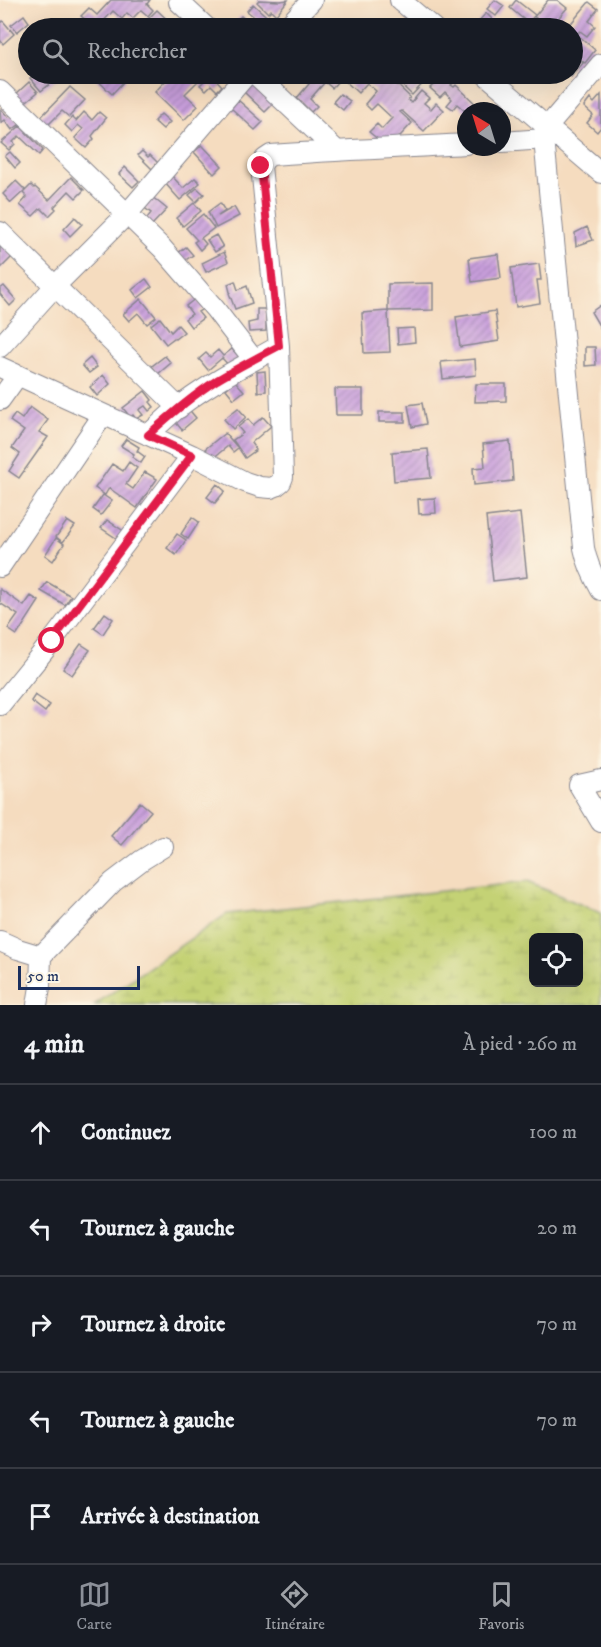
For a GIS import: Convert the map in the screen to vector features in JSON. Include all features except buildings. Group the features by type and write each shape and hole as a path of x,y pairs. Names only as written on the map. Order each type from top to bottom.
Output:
{"street":[{"path":"295,18 312,0"},
{"path":"400,0 421,18"},
{"path":"179,2 196,18"},
{"path":"511,140 546,133 601,64"},
{"path":"0,346 55,286 127,214 238,84"},
{"path":"266,84 336,150"},
{"path":"495,84 546,133 601,173"},
{"path":"0,91 162,248 215,309 254,360"},
{"path":"546,133 584,549 589,568 601,590"},
{"path":"0,400 9,371 192,455 245,482 271,489 281,482 283,477 279,346 261,166 271,155 457,145"},
{"path":"0,232 178,408"},
{"path":"148,435 178,408 217,380 279,346"},
{"path":"0,567 103,415"},
{"path":"0,705 59,632 192,455"},
{"path":"601,780 579,785 601,822"},
{"path":"37,1005 41,956 113,882 163,847"},
{"path":"0,941 41,956"}],"green space":[{"path":"527,882 601,913 601,1005 94,1005 227,914"}],"route":[{"path":"52,641 192,455 148,435 178,408 217,380 279,346 261,166"}]}
